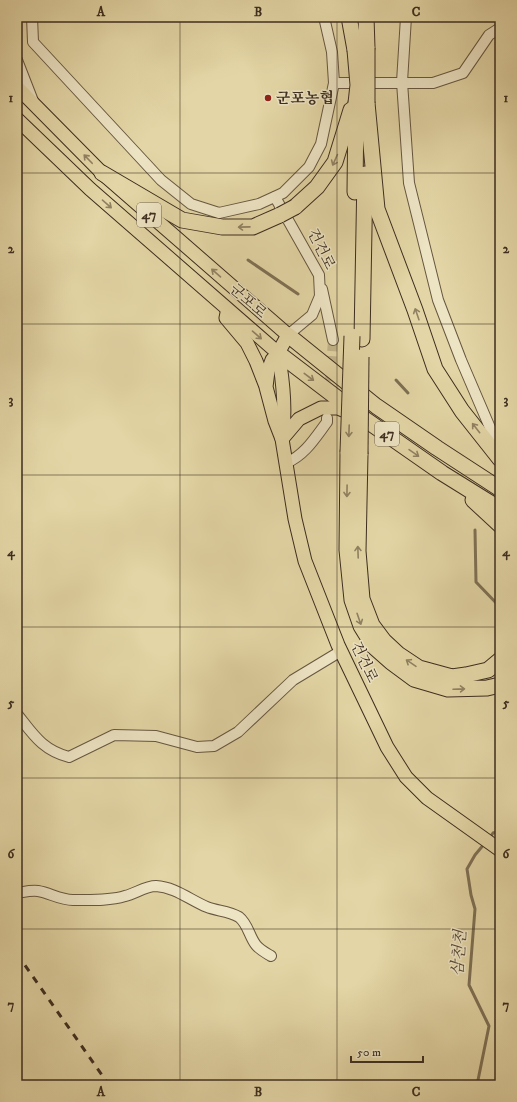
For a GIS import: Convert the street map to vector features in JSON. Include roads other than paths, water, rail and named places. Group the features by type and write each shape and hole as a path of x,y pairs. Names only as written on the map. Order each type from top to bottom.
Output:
{"highway":[{"path":"349,17 361,49 362,103 354,453 347,550 352,600 361,626 374,647 414,679 448,690 487,688 500,685"},
{"path":"102,173 182,220 222,227 253,227 295,207 317,187 335,162 358,85 361,49 366,17"},
{"path":"358,85 362,103 377,209 415,310 435,369 462,411 500,459"},
{"name":"군포로","path":"288,335 376,406 500,489"},
{"name":"군포로","path":"278,353 366,420 442,473 500,509"},
{"path":"354,453 358,551 362,599 372,625 389,646 418,668 452,677 488,670 500,660"},
{"path":"442,473 500,525"}],"main road":[{"name":"군포로","path":"17,87 102,173 288,335"},
{"name":"군포로","path":"17,119 90,189 278,353"},
{"path":"228,310 226,318 247,343 266,387"},
{"name":"건건로","path":"288,335 278,353 272,360 268,371 266,387 275,421 282,440 295,519 305,561 341,651 387,746 406,776 427,798 490,843"},
{"name":"건건로","path":"278,353 281,371 284,425 282,440"},
{"path":"282,440 299,419 321,408 338,408 366,420"}],"street":[{"path":"32,17 33,42 161,180 191,204 219,213 259,204 284,193 309,167 321,144 334,83 332,52 324,17"},
{"path":"406,17 402,82 410,183 438,300 461,360 500,451"},
{"path":"334,83 433,83 463,73 489,35 500,28"},
{"path":"17,60 35,105"},
{"name":"건건로","path":"275,197 319,275 320,296 312,315 288,335"},
{"path":"319,275 332,340"},
{"path":"286,463 307,449 327,422 327,418"},
{"path":"17,714 39,742 56,754 69,757 114,735 156,736 197,747 214,746 238,732 293,680 341,651"},
{"path":"17,893 36,890 46,892 58,898 84,900 127,896 141,889 155,886 167,888 206,906 232,913 240,918 246,925 256,944 271,956"}],"waterway":[{"name":"삼천천","path":"248,260 298,294"},
{"name":"삼천천","path":"396,380 408,393"},
{"name":"삼천천","path":"475,530 476,582 500,607"},
{"name":"삼천천","path":"489,839 493,833 500,831"},
{"name":"삼천천","path":"477,1085 489,1026 469,985 475,909 467,869 475,855 485,843"}],"tunnel":[{"path":"329,396 333,340"}],"railway":[{"path":"17,954 109,1085"}],"place":[{"name":"군포농협","path":"268,98"}]}
